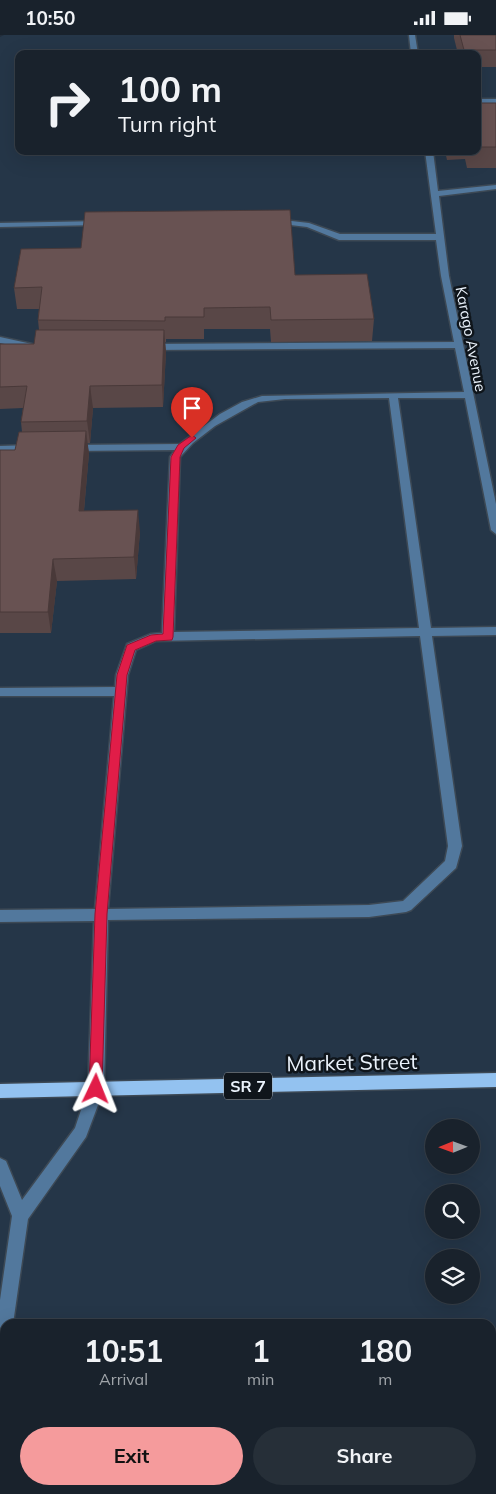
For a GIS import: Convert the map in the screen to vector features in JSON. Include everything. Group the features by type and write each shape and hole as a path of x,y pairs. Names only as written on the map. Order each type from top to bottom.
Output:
{"main road":[{"name":"Market Street","path":"0,1091 496,1080"}],"street":[{"path":"412,35 414,50"},
{"path":"481,101 496,101"},
{"name":"Karago Avenue","path":"429,155 436,194 445,276 496,530"},
{"path":"436,194 496,187"},
{"path":"265,221 290,222 339,237 441,237"},
{"path":"0,225 106,223"},
{"path":"0,340 17,345 43,347"},
{"path":"139,347 459,345"},
{"path":"0,917 369,911 406,907 451,865 455,846 393,395"},
{"path":"168,637 175,457 181,447 203,429 254,401 270,398 468,395"},
{"path":"0,449 181,447"},
{"path":"6,1319 20,1216 81,1132 96,1089 101,914 122,675 131,647 155,637 425,634 496,631"},
{"path":"0,692 121,691"},
{"path":"0,1166 20,1216"}],"shaded area":[{"path":"4,35 496,35 496,1319 0,1319 0,37"}],"building":[{"path":"460,35 496,35 496,50 464,50"},
{"path":"481,103 496,103 496,147 481,147"},
{"path":"290,210 295,275 367,274 374,319 271,320 270,307 204,308 204,317 165,317 165,321 38,320 42,287 14,288 21,249 81,248 85,212"},
{"path":"36,330 164,330 162,385 90,386 87,421 21,422 27,386 0,387 0,344 34,344"},
{"path":"86,431 79,511 138,510 134,557 53,559 48,612 0,612 0,450 15,450 19,432"}],"route":[{"path":"96,1089 101,914 116,761 122,675 131,647 155,637 168,637 175,457 181,447 192,438"}]}
